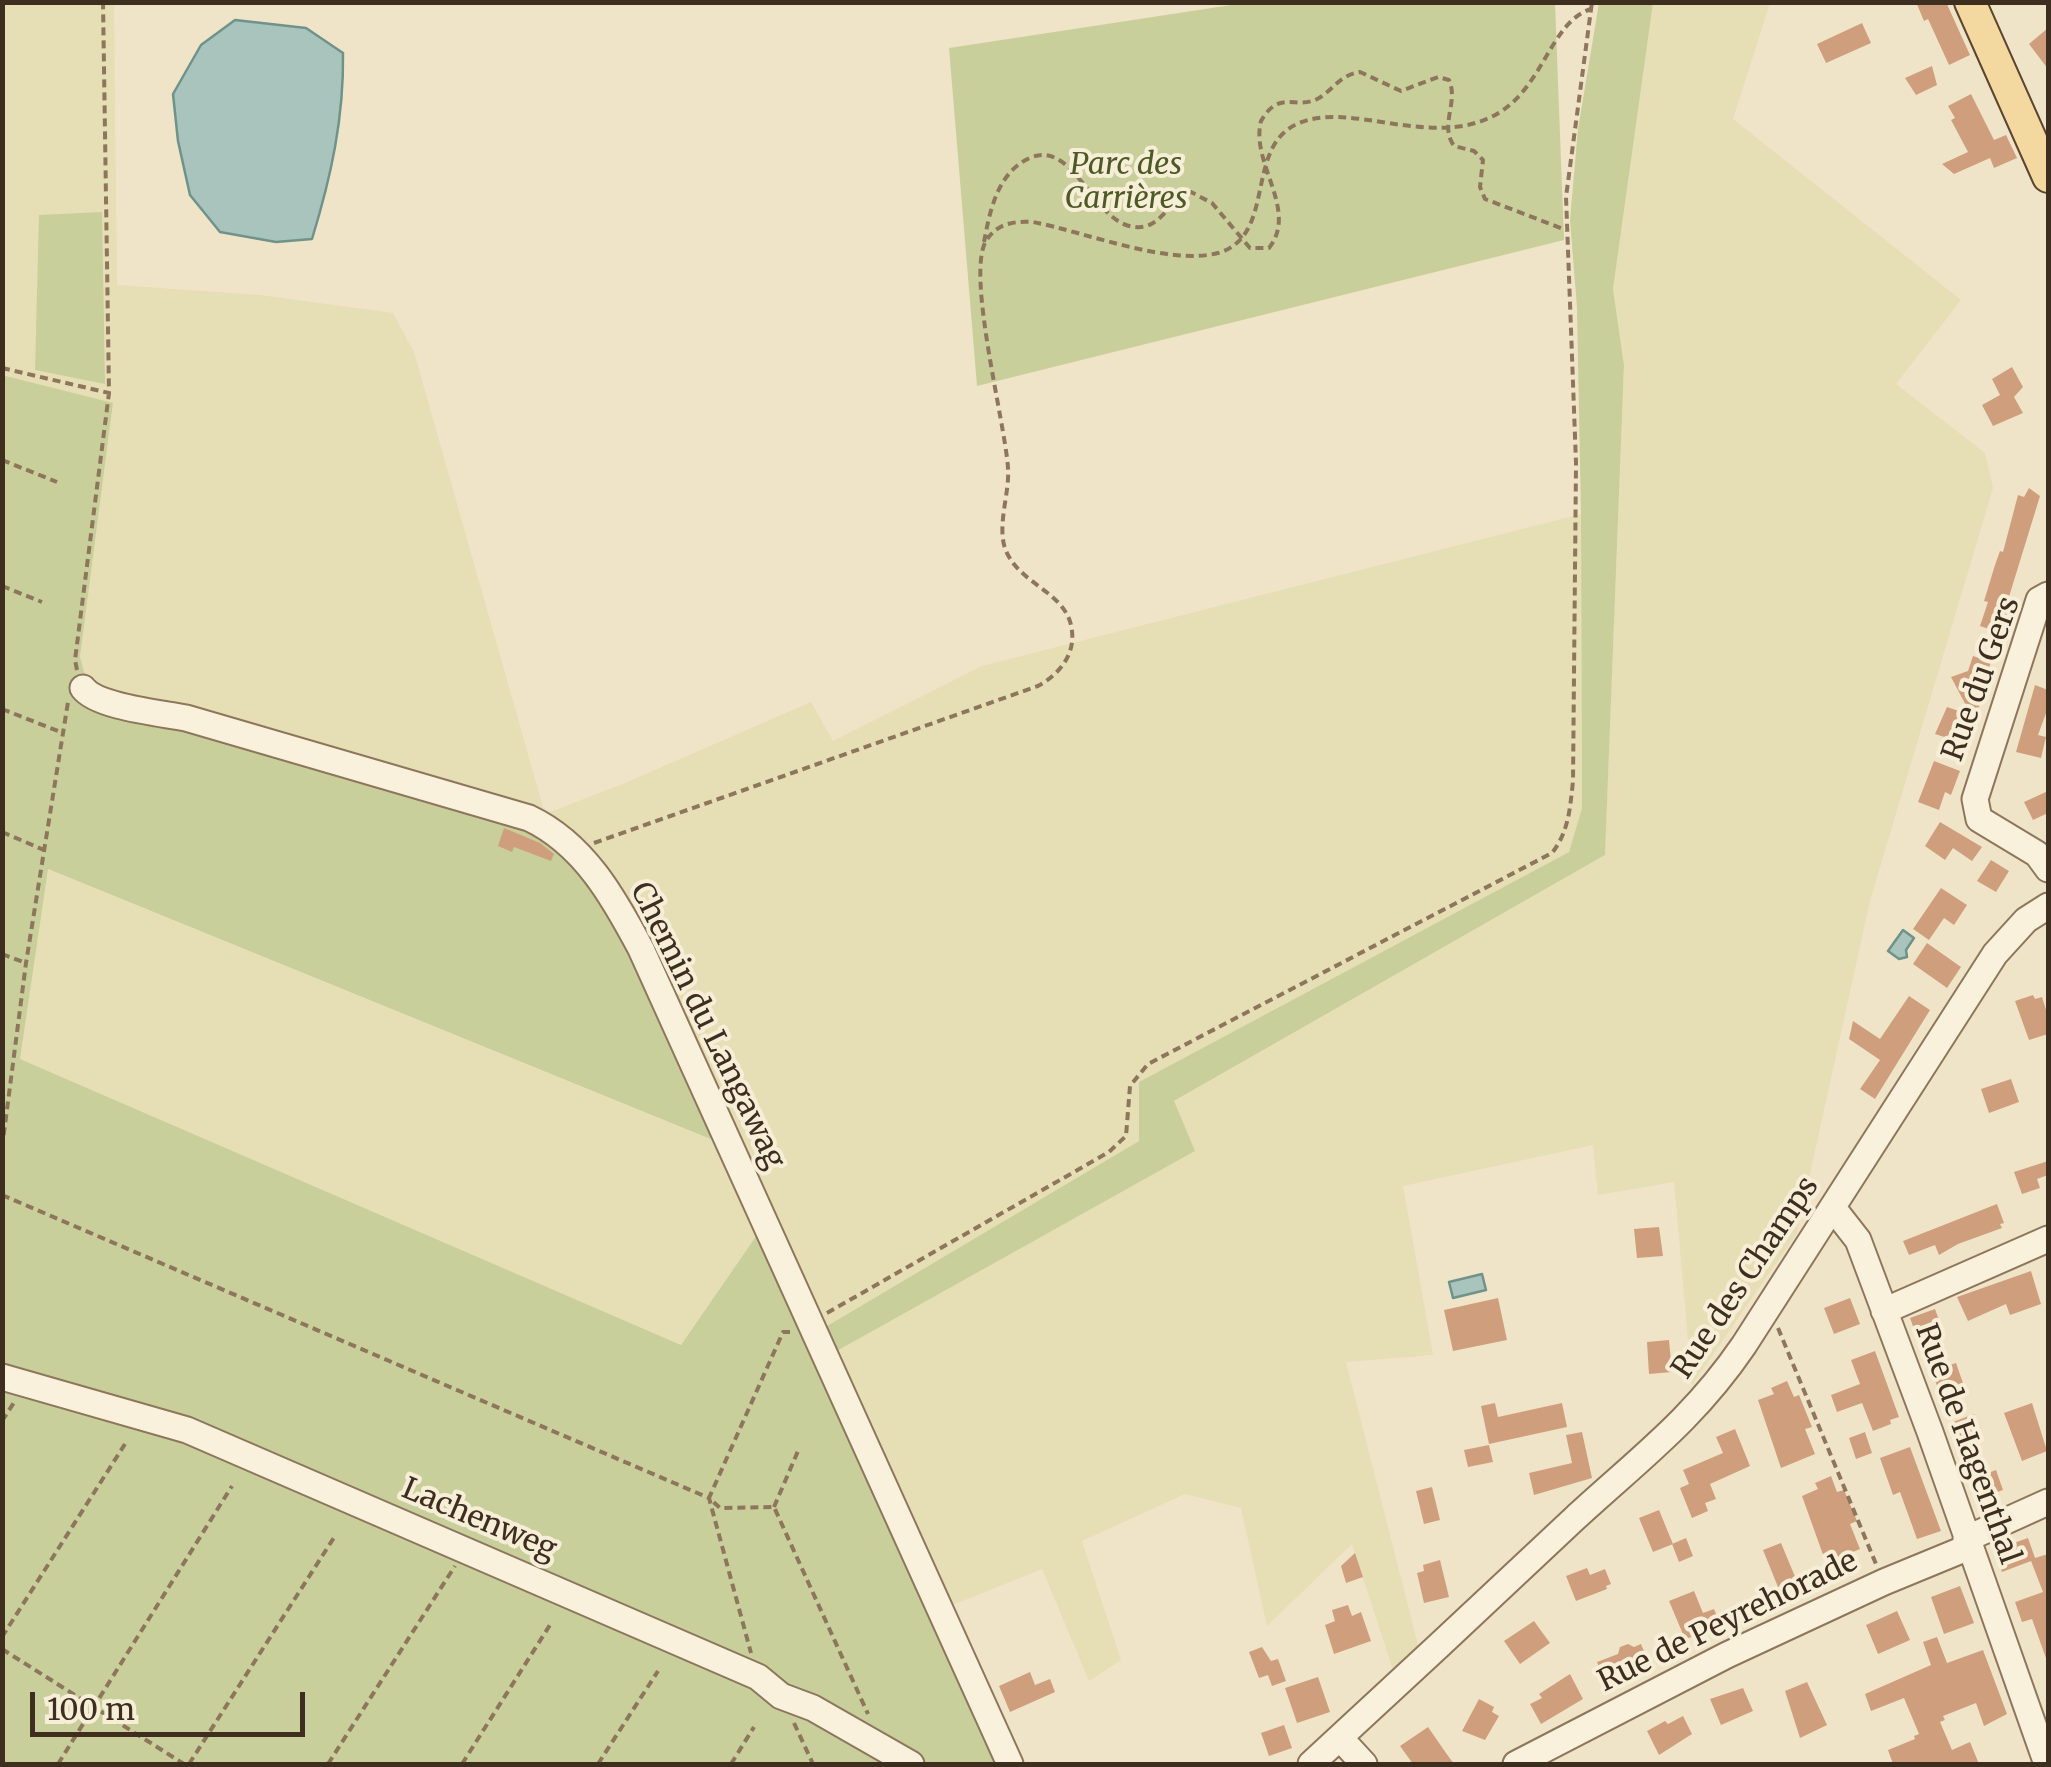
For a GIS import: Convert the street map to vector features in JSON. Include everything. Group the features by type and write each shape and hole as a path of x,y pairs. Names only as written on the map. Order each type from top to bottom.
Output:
{"main road":[{"path":"1970,2 2048,177"}],"street":[{"name":"Rue du Gers","path":"2048,595 2039,600 1975,799 1979,819 2038,854 2048,869"},
{"name":"Chemin du Langawag","path":"75,684 87,694 130,707 186,718 529,818 575,850 620,910 640,949 1010,1764"},
{"name":"Rue des Champs","path":"1312,1764 1683,1423 1723,1376 1767,1310 1995,954 2026,920 2048,906"},
{"name":"Rue de Hagenthal","path":"1833,1208 1858,1240 2047,1764"},
{"path":"1884,1311 2048,1239"},
{"name":"Lachenweg","path":"2,1377 187,1430 758,1677 781,1696 813,1708 911,1764"},
{"name":"Rue de Peyrehorade","path":"1518,1764 1726,1655 2048,1502"},
{"path":"1340,1738 1364,1764"}],"path":[{"path":"2,1148 26,963 63,733 75,684 109,393 103,2"},
{"path":"984,242 1000,226 1017,221 1074,230 1158,253 1215,254 1241,239 1252,218 1265,166 1282,134 1296,124 1316,118 1342,118 1447,128 1493,117 1511,104 1538,74 1565,26 1591,6"},
{"path":"758,1677 709,1498 783,1332 812,1328 1109,1152 1126,1136 1130,1086 1148,1064 1552,853 1562,841 1568,824 1572,780 1576,503 1567,170 1591,6"},
{"path":"575,850 1038,686 1062,667 1070,653 1072,632 1066,609 1022,576 1005,549 1009,470 982,301 988,217 1014,168 1035,157 1065,163 1101,208 1120,224 1144,228 1178,197 1191,192 1212,203 1250,248 1269,248 1276,239 1278,211 1258,136 1264,115 1283,101 1317,99 1348,74 1368,74 1401,91 1445,77 1453,89 1447,128 1452,144 1474,151 1484,160 1480,188 1485,199 1566,230"},
{"path":"2,368 109,393"},
{"path":"2,460 57,482"},
{"path":"2,586 42,602"},
{"path":"2,709 63,733"},
{"path":"2,832 45,851"},
{"path":"2,954 26,963"},
{"path":"2,1076 11,1079"},
{"path":"2,1195 709,1498 720,1508 774,1507"},
{"path":"1767,1310 1782,1334 1884,1582"},
{"path":"2,1638 125,1444"},
{"path":"798,1451 774,1507 870,1718 866,1739"},
{"path":"58,1764 232,1486"},
{"path":"2,1649 187,1764 335,1536"},
{"path":"328,1764 465,1549"},
{"path":"462,1764 550,1625"},
{"path":"598,1764 658,1671"},
{"path":"781,1696 812,1764"},
{"path":"730,1764 754,1727"}],"shaded area":[{"path":"2,3 114,3 117,285 260,295 393,313 414,352 545,814 811,702 833,741 982,666 1581,514 1582,808 1569,852 1139,1082 1139,1141 822,1329 762,1227 681,1345 20,1059 47,869 729,1147 90,694 80,657 113,404 3,375"},
{"path":"1653,3 1770,3 1733,119 1961,300 1896,384 1985,453 1993,488 1870,901 1797,1233 1692,1385 1674,1182 1598,1195 1593,1145 1403,1186 1433,1355 1346,1362 1418,1645 1393,1670 1352,1544 1267,1626 1241,1508 1185,1494 1082,1541 1121,1660 1089,1681 1042,1569 945,1608 835,1352 1195,1151 1173,1102 1605,855 1624,365 1613,289"}],"green space":[{"name":"Parc des Carrières","path":"1251,2 1555,3 1564,240 977,386 949,48"},
{"path":"1599,3 1653,3 1613,289 1624,365 1605,855 1174,1101 1195,1151 835,1352 822,1329 1139,1141 1139,1082 1569,852 1582,808 1577,308 1570,220 1578,129"},
{"path":"102,212 105,384 35,370 39,215"},
{"path":"2,375 113,403 80,657 90,694 476,802 597,857 730,1147 48,869 20,1059 681,1345 763,1226 1007,1764 3,1764"}],"water":[{"path":"235,20 306,28 343,53 335,147 312,239 276,242 220,232 190,195 173,94 201,45"},
{"path":"1903,930 1914,938 1906,950 1907,957 1899,959 1888,951"},
{"path":"1482,1274 1486,1290 1453,1298 1449,1282"}],"building":[{"path":"1916,2 1946,2 1970,55 1949,65"},
{"path":"1862,23 1871,43 1826,63 1817,44"},
{"path":"2048,28 2048,69 2029,44"},
{"path":"1932,66 1937,85 1916,95 1905,78"},
{"path":"1971,94 1994,140 2006,135 2017,158 1994,168 1990,158 1954,174 1942,164 1968,152 1948,106"},
{"path":"2012,367 2023,387 2014,397 2023,413 1993,426 1982,405 2000,395 1992,379"},
{"path":"2029,488 2040,496 2001,633 1980,626 1988,602 1984,601 2000,551 2003,552 2018,495 2024,497"},
{"path":"1973,656 1991,662 1992,669 1966,744 1935,734 1947,707 1971,715 1951,677 1968,671"},
{"path":"2035,685 2048,690 2048,708 2038,735 2046,737 2041,758 2016,752"},
{"path":"1934,761 1960,771 1951,795 1945,792 1939,810 1918,802"},
{"path":"2048,791 2048,813 2033,820 2024,802"},
{"path":"1940,822 1982,847 1972,861 1953,848 1945,860 1925,846"},
{"path":"504,828 540,843 554,854 551,861 514,847 512,852 498,846"},
{"path":"1991,860 2009,871 1996,892 1977,881"},
{"path":"1941,888 1967,905 1954,925 1944,918 1929,940 1913,929"},
{"path":"1927,943 1961,967 1947,988 1913,964"},
{"path":"2033,995 2035,999 2042,997 2048,1034 2029,1040 2015,1001"},
{"path":"1909,996 1930,1010 1875,1099 1860,1089 1880,1060 1849,1039 1853,1021 1880,1039"},
{"path":"2011,1079 2019,1102 1989,1113 1981,1089"},
{"path":"2048,1161 2048,1175 2037,1179 2040,1188 2022,1194 2014,1172"},
{"path":"1997,1204 2002,1228 1939,1255 1935,1245 1909,1255 1903,1241"},
{"path":"1659,1227 1663,1256 1637,1258 1634,1229"},
{"path":"2031,1271 2041,1304 2010,1315 2006,1304 1968,1321 1957,1297"},
{"path":"1498,1298 1507,1340 1453,1351 1444,1310"},
{"path":"1850,1298 1860,1324 1834,1334 1824,1308"},
{"path":"1935,1309 1943,1331 1918,1340 1910,1318"},
{"path":"1669,1340 1672,1372 1649,1374 1647,1342"},
{"path":"1875,1351 1899,1417 1873,1431 1862,1403 1837,1412 1831,1395 1860,1384 1851,1360"},
{"path":"1956,1363 1964,1386 1940,1395 1932,1371"},
{"path":"1787,1381 1794,1397 1799,1395 1812,1427 1805,1429 1815,1454 1781,1468 1758,1400 1774,1394 1771,1388"},
{"path":"1495,1403 1498,1417 1562,1403 1567,1427 1489,1444 1481,1406"},
{"path":"2032,1403 2047,1451 2022,1461 2004,1413"},
{"path":"1974,1414 1980,1432 1963,1465 1948,1424"},
{"path":"1735,1429 1750,1466 1710,1484 1716,1499 1705,1503 1708,1511 1692,1518 1680,1488 1689,1484 1683,1470 1723,1453 1716,1437"},
{"path":"1582,1432 1592,1478 1534,1495 1529,1473 1572,1463 1566,1435"},
{"path":"1865,1432 1872,1453 1856,1459 1849,1438"},
{"path":"1489,1445 1493,1462 1468,1467 1464,1450"},
{"path":"1910,1447 1941,1531 1917,1539 1900,1492 1893,1495 1880,1458"},
{"path":"1996,1470 2003,1490 1976,1500 1969,1480"},
{"path":"1831,1476 1837,1492 1844,1490 1857,1521 1850,1524 1860,1549 1826,1563 1802,1496 1818,1489 1815,1483"},
{"path":"1432,1487 1440,1520 1424,1524 1416,1491"},
{"path":"1659,1510 1673,1544 1653,1552 1639,1518"},
{"path":"1686,1538 1693,1556 1679,1562 1672,1544"},
{"path":"2028,1538 2035,1558 2048,1554 2047,1661 2032,1619 2022,1622 2015,1602 2043,1592 2031,1561 2002,1572 1994,1550"},
{"path":"1781,1543 1796,1579 1778,1587 1763,1550"},
{"path":"1355,1553 1363,1577 1346,1583 1341,1566"},
{"path":"1440,1560 1449,1597 1424,1603 1417,1573 1424,1571 1423,1565"},
{"path":"1587,1568 1590,1575 1605,1569 1611,1584 1576,1601 1566,1576"},
{"path":"1960,1586 1974,1623 1944,1634 1931,1597"},
{"path":"1694,1591 1703,1613 1714,1609 1722,1628 1685,1639 1669,1601"},
{"path":"1348,1605 1352,1616 1361,1612 1371,1641 1334,1654 1325,1625 1335,1621 1332,1610"},
{"path":"1897,1611 1910,1640 1878,1654 1866,1625"},
{"path":"1534,1621 1550,1643 1520,1664 1504,1641"},
{"path":"1937,1637 1947,1663 1983,1650 2007,1714 1984,1726 1976,1703 1943,1716 1945,1720 1940,1722 1952,1750 1970,1742 1979,1764 1893,1764 1888,1750 1919,1734 1904,1698 1871,1711 1865,1694 1931,1665 1923,1642"},
{"path":"1641,1644 1650,1666 1630,1676 1619,1679 1617,1674 1604,1679 1597,1662 1618,1654 1620,1647"},
{"path":"1262,1647 1271,1661 1278,1659 1286,1681 1272,1686 1268,1675 1259,1678 1249,1652"},
{"path":"1030,1672 1035,1685 1050,1679 1055,1692 1010,1712 999,1686"},
{"path":"1570,1674 1583,1699 1541,1724 1530,1704"},
{"path":"1318,1677 1330,1712 1297,1723 1285,1688"},
{"path":"1807,1682 1827,1725 1800,1738 1785,1691"},
{"path":"1743,1688 1753,1711 1721,1725 1710,1699"},
{"path":"1479,1699 1494,1707 1492,1712 1499,1716 1485,1740 1462,1731"},
{"path":"1683,1716 1692,1734 1659,1755 1647,1731"},
{"path":"1284,1725 1292,1748 1269,1756 1261,1733"},
{"path":"1428,1727 1454,1764 1413,1764 1400,1746"}]}
